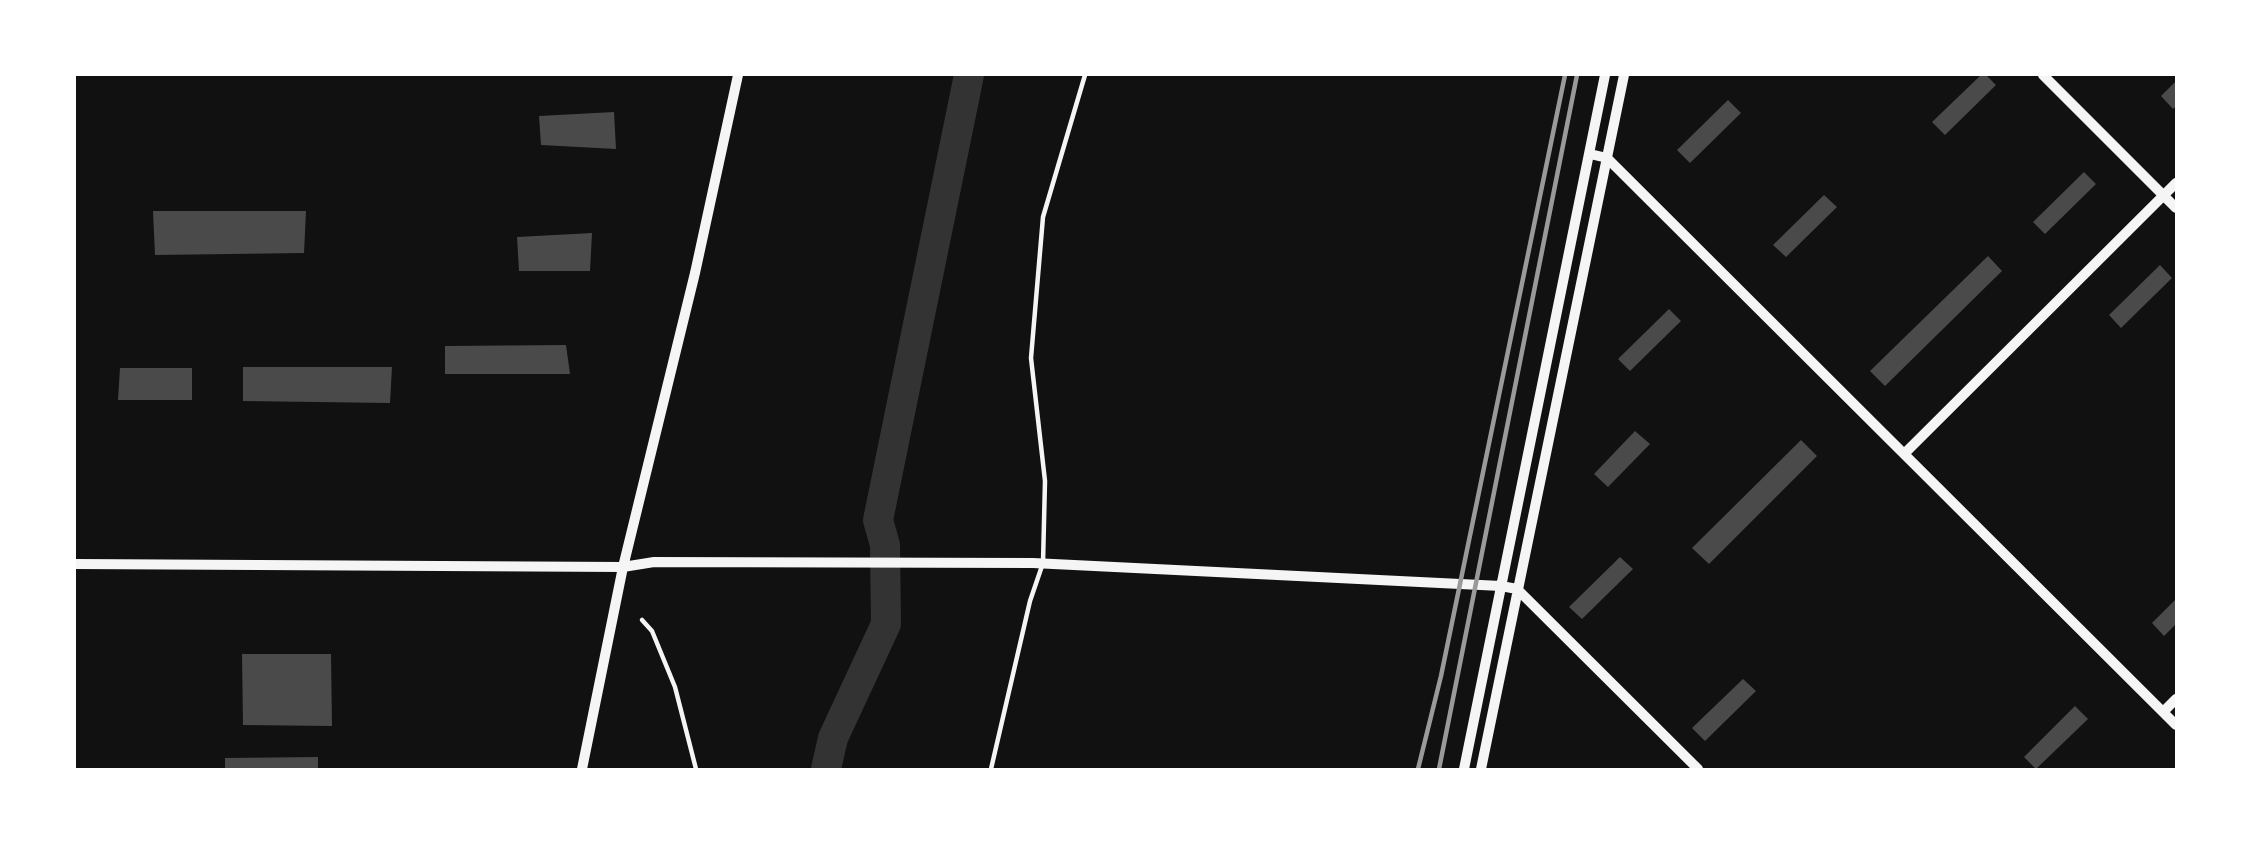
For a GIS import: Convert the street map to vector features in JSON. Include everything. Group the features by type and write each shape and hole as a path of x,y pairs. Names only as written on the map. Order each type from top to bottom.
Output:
{"street":[{"path":"582,769 623,567 695,273 738,75"},
{"path":"1464,769 1605,75"},
{"path":"1481,769 1624,75"},
{"path":"2043,75 2176,208"},
{"path":"1590,154 1607,158 2176,725"},
{"path":"1904,454 2176,183"},
{"path":"75,564 623,567 654,562 1038,563 1501,586 1517,590 1698,769"},
{"path":"2163,712 2176,699"}],"lane":[{"path":"991,769 1038,563 1045,481 1031,358 1043,217 1085,75"},
{"path":"642,620 652,631 675,687 696,769"}],"building":[{"path":"1981,75 1986,75 1996,85 1945,135 1932,122"},
{"path":"2176,81 2176,106 2173,109 2161,96"},
{"path":"1728,100 1741,113 1690,163 1677,150"},
{"path":"614,112 616,149 541,145 539,116"},
{"path":"2084,172 2096,184 2045,234 2033,222"},
{"path":"1824,195 1837,207 1786,257 1773,245"},
{"path":"153,211 306,211 304,253 155,255"},
{"path":"592,233 590,271 519,271 517,237"},
{"path":"1988,256 2002,271 1885,386 1870,371"},
{"path":"2160,265 2172,278 2121,328 2109,315"},
{"path":"1669,309 1681,321 1630,371 1618,359"},
{"path":"566,345 570,374 445,374 445,346"},
{"path":"243,367 392,367 390,403 243,401"},
{"path":"120,368 192,368 192,400 118,400"},
{"path":"1635,431 1650,444 1608,487 1594,474"},
{"path":"1801,440 1817,456 1709,564 1692,548"},
{"path":"1620,557 1633,569 1582,619 1569,607"},
{"path":"2176,599 2176,624 2164,636 2152,623"},
{"path":"242,654 331,654 332,726 243,725"},
{"path":"1743,679 1756,691 1705,741 1692,728"},
{"path":"2075,706 2088,719 2036,769 2024,757"},
{"path":"318,757 318,769 225,769 225,758"}],"waterway":[{"path":"826,769 833,738 886,624 885,545 878,520 969,75"}],"railway":[{"path":"1418,769 1441,676 1565,75"},
{"path":"1439,769 1577,75"}]}
